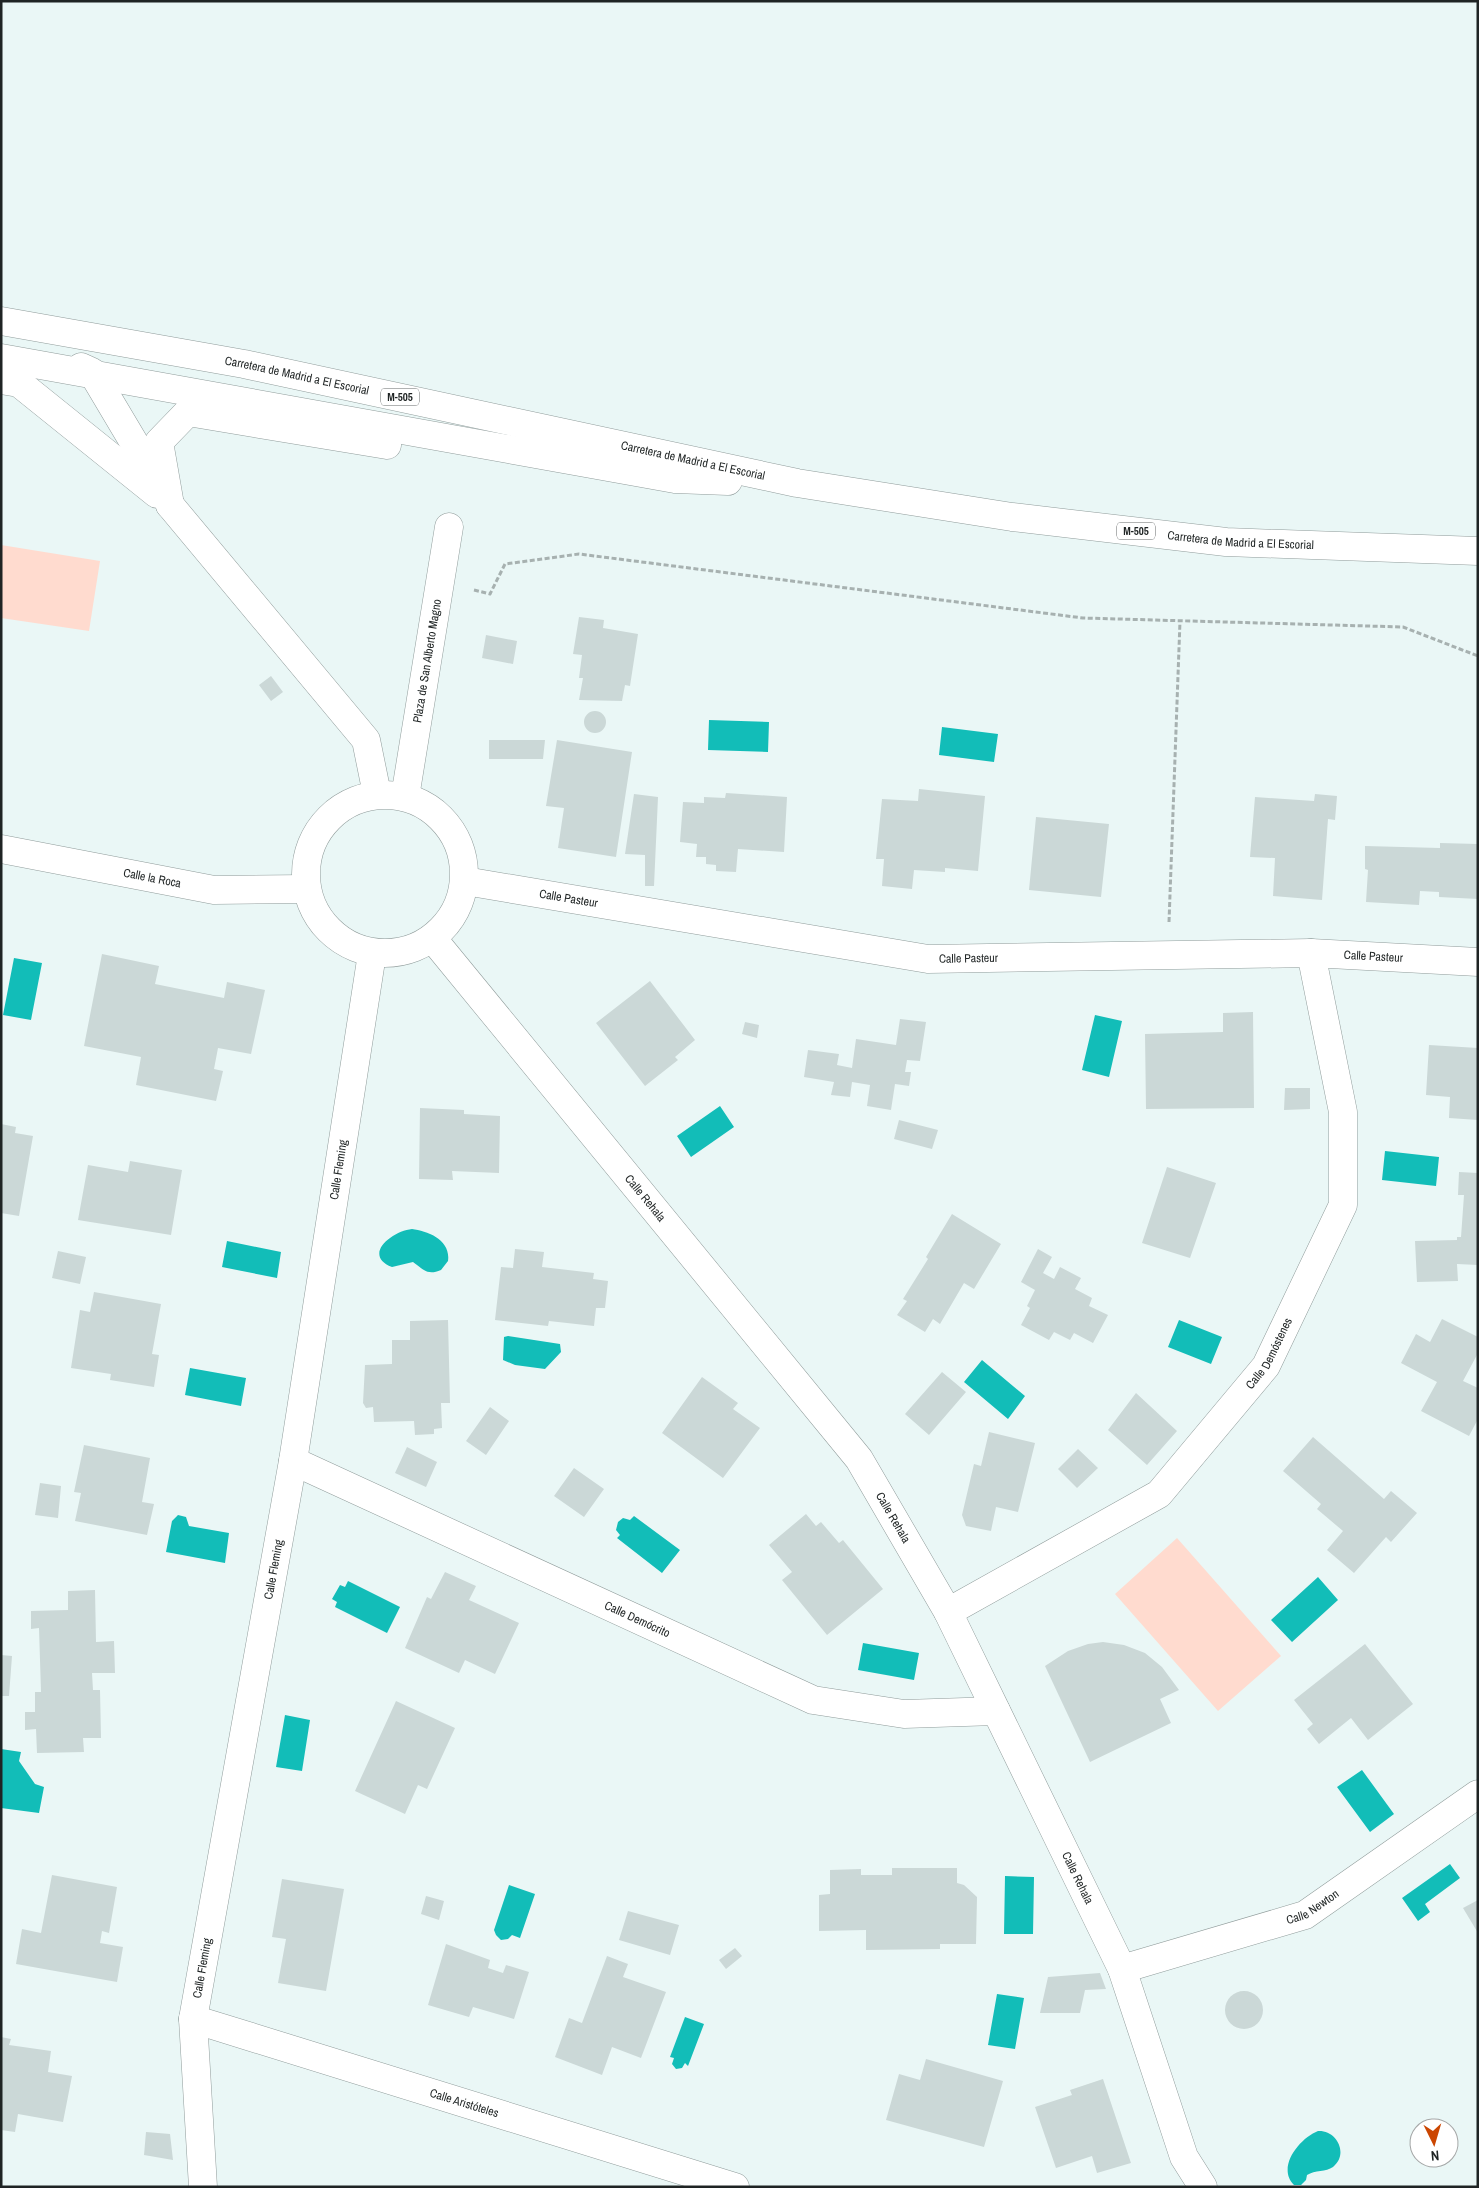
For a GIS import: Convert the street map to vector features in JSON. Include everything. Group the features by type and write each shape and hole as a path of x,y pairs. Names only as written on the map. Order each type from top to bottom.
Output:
{"main road":[{"name":"Carretera de Madrid a El Escorial","path":"1,321 244,364 797,483 1012,517 1226,542 1478,551"},
{"path":"1,339 39,345 92,372 170,505 366,740 377,794"},
{"name":"Carretera de Madrid a El Escorial","path":"1,358 92,372 675,479 797,483"},
{"path":"1,380 19,383 170,505"},
{"path":"170,505 159,442 188,412 403,448 675,479"},
{"name":"Plaza de San Alberto Magno","path":"404,797 449,527"},
{"path":"377,794 404,797 437,813 460,844 465,881 455,913 433,938 404,952 372,954 342,942 318,919 306,889 307,856 320,826 346,804 377,794"},
{"name":"Calle la Roca","path":"1,849 214,890 306,889"},
{"name":"Calle Pasteur","path":"465,881 928,959 1311,952 1478,962"},
{"name":"Calle Rehala","path":"433,938 859,1459 948,1612 1122,1969 1184,2158 1203,2187"},
{"name":"Calle Demóstenes","path":"948,1612 1159,1494 1266,1366 1343,1205 1343,1112 1311,952"},
{"name":"Calle Fleming","path":"203,2187 193,2019 293,1461 372,954"},
{"name":"Calle Demócrito","path":"293,1461 814,1700 904,1714 996,1711"},
{"name":"Calle Newton","path":"1122,1969 1305,1915 1478,1794"},
{"name":"Calle Aristóteles","path":"193,2019 735,2187"}],"path":[{"path":"440,582 490,594 505,564 579,554 1083,618 1403,627 1478,656"},
{"path":"1168,955 1180,621"}],"shaded area":[{"path":"1,545 100,561 89,631 1,618"},
{"path":"1177,1538 1281,1656 1218,1711 1115,1594"}],"water":[{"path":"709,720 769,722 768,752 708,750"},
{"path":"942,727 998,734 994,762 939,755"},
{"path":"14,958 42,963 31,1020 3,1015"},
{"path":"1095,1015 1122,1021 1109,1077 1082,1070"},
{"path":"720,1106 734,1127 691,1157 677,1136"},
{"path":"1385,1151 1439,1157 1436,1186 1382,1180"},
{"path":"412,1229 431,1234 446,1247 448,1261 441,1270 429,1272 413,1262 392,1267 383,1262 380,1250 383,1244 396,1234"},
{"path":"227,1241 281,1252 277,1278 222,1267"},
{"path":"1179,1320 1222,1337 1211,1364 1168,1347"},
{"path":"504,1337 560,1344 561,1352 545,1369 515,1365 503,1360"},
{"path":"982,1360 1025,1396 1008,1419 964,1382"},
{"path":"190,1368 246,1378 241,1406 185,1395"},
{"path":"178,1515 186,1517 189,1526 229,1533 225,1563 166,1552 172,1521"},
{"path":"634,1516 680,1550 662,1573 617,1538 620,1535 616,1530 618,1522 623,1518 630,1520"},
{"path":"1318,1577 1338,1600 1292,1642 1271,1620"},
{"path":"348,1581 400,1607 387,1633 335,1607 337,1602 332,1599 340,1585 345,1587"},
{"path":"863,1643 919,1653 914,1680 858,1670"},
{"path":"285,1715 310,1720 302,1771 276,1767"},
{"path":"1,1749 21,1752 19,1761 35,1784 44,1787 39,1813 1,1808"},
{"path":"1362,1770 1394,1814 1370,1832 1337,1787"},
{"path":"1450,1864 1460,1878 1425,1904 1430,1912 1418,1921 1402,1898"},
{"path":"1005,1876 1034,1877 1033,1934 1004,1934"},
{"path":"509,1885 535,1894 520,1938 512,1935 508,1939 501,1940 494,1930"},
{"path":"997,1994 1024,1998 1015,2049 988,2045"},
{"path":"685,2017 704,2024 688,2066 685,2063 682,2068 676,2069 672,2064 674,2058 670,2057"},
{"path":"1318,2131 1331,2134 1339,2144 1340,2156 1338,2162 1330,2169 1307,2175 1306,2180 1301,2185 1294,2185 1289,2178 1288,2170 1292,2154 1304,2140"}],"building":[{"path":"579,617 604,620 603,628 638,634 630,686 625,685 622,701 579,700 583,678 579,678 582,655 573,654"},
{"path":"486,635 517,641 513,664 482,658"},
{"path":"271,676 283,692 271,701 259,685"},
{"path":"595,711 603,714 606,722 603,730 595,733 587,730 584,722 587,714"},
{"path":"489,740 545,740 543,759 489,759"},
{"path":"557,740 632,752 616,857 558,848 564,808 546,806"},
{"path":"919,789 985,796 978,871 945,868 945,872 914,870 912,889 882,886 884,859 876,859 882,799 918,801"},
{"path":"726,793 787,797 784,852 738,849 736,872 716,871 716,865 706,864 706,857 696,857 697,844 680,842 683,802 704,803 704,797 725,798"},
{"path":"634,794 658,797 654,886 645,886 645,855 625,854"},
{"path":"1315,794 1337,796 1335,820 1328,819 1322,900 1273,896 1275,858 1250,857 1255,797 1314,801"},
{"path":"1036,817 1109,824 1101,897 1029,890"},
{"path":"1440,843 1478,844 1478,899 1439,897 1439,892 1420,891 1419,905 1366,902 1368,870 1365,869 1365,846 1440,848"},
{"path":"102,954 159,966 155,984 224,998 227,982 265,990 251,1054 218,1048 214,1069 223,1071 216,1101 136,1085 141,1057 84,1046"},
{"path":"650,981 695,1040 675,1057 678,1060 645,1086 596,1023"},
{"path":"1253,1012 1254,1108 1146,1109 1145,1034 1223,1032 1223,1013"},
{"path":"900,1019 926,1022 920,1061 907,1060 905,1072 911,1072 909,1086 895,1084 891,1110 867,1106 870,1085 852,1082 850,1097 831,1095 834,1082 804,1077 808,1050 839,1054 837,1065 852,1068 856,1039 896,1045"},
{"path":"745,1022 759,1025 757,1038 742,1034"},
{"path":"1429,1045 1478,1048 1478,1120 1449,1118 1450,1097 1426,1095"},
{"path":"1285,1088 1310,1088 1310,1109 1284,1110"},
{"path":"420,1108 464,1110 464,1114 500,1116 499,1173 452,1171 453,1180 419,1179"},
{"path":"899,1120 938,1130 932,1149 894,1139"},
{"path":"1,1124 16,1127 15,1133 33,1136 19,1216 1,1213"},
{"path":"130,1161 182,1170 171,1235 78,1220 88,1165 128,1172"},
{"path":"1167,1167 1216,1183 1190,1258 1142,1243"},
{"path":"1459,1172 1478,1173 1478,1265 1457,1264 1458,1281 1417,1282 1415,1241 1457,1240 1457,1237 1461,1237 1464,1195 1458,1195"},
{"path":"952,1214 1001,1244 974,1289 964,1283 940,1324 933,1319 925,1332 897,1315 907,1301 903,1299 928,1259 926,1257"},
{"path":"515,1249 544,1252 542,1267 594,1273 593,1279 608,1281 605,1308 596,1308 594,1326 549,1321 548,1326 495,1320 501,1267 513,1268"},
{"path":"1038,1249 1052,1257 1043,1273 1054,1279 1060,1267 1081,1278 1075,1289 1092,1298 1089,1306 1108,1315 1093,1343 1074,1333 1070,1340 1054,1332 1049,1340 1021,1325 1030,1308 1027,1306 1035,1290 1021,1282"},
{"path":"58,1251 86,1257 80,1284 52,1278"},
{"path":"94,1292 161,1304 152,1354 159,1355 154,1387 110,1380 111,1374 71,1368 80,1310 90,1312"},
{"path":"1442,1319 1478,1337 1478,1353 1463,1381 1478,1388 1478,1419 1469,1436 1421,1411 1437,1382 1401,1363 1416,1334 1430,1342"},
{"path":"448,1320 450,1403 441,1403 442,1428 434,1429 434,1434 415,1435 414,1421 374,1422 373,1407 366,1408 363,1403 365,1365 392,1364 392,1340 410,1340 410,1321"},
{"path":"942,1372 966,1392 929,1435 905,1414"},
{"path":"702,1377 738,1403 733,1409 760,1428 723,1478 662,1433"},
{"path":"1136,1393 1177,1431 1147,1465 1108,1430"},
{"path":"490,1407 509,1421 486,1455 466,1441"},
{"path":"989,1432 1035,1443 1018,1512 996,1507 991,1531 966,1526 962,1515 974,1464 981,1466"},
{"path":"1313,1437 1384,1499 1391,1491 1417,1513 1391,1542 1386,1537 1354,1573 1327,1550 1343,1531 1317,1509 1321,1504 1283,1471"},
{"path":"84,1445 150,1458 142,1502 154,1504 147,1535 75,1521 81,1493 74,1492"},
{"path":"407,1447 437,1462 426,1487 395,1473"},
{"path":"1078,1449 1098,1468 1077,1488 1058,1469"},
{"path":"574,1468 604,1489 584,1517 554,1496"},
{"path":"40,1483 61,1486 58,1518 35,1515"},
{"path":"806,1514 816,1526 821,1522 839,1543 843,1540 883,1589 827,1635 782,1580 792,1572 769,1545"},
{"path":"445,1572 476,1586 469,1600 519,1623 495,1674 465,1660 459,1673 405,1648 427,1597 431,1599"},
{"path":"95,1590 96,1642 114,1641 115,1673 92,1673 93,1690 100,1690 101,1738 83,1738 84,1752 37,1753 36,1729 25,1730 25,1712 35,1712 35,1692 41,1692 39,1628 31,1629 31,1611 68,1610 68,1591"},
{"path":"1103,1642 1124,1645 1145,1653 1162,1667 1179,1690 1160,1699 1171,1723 1090,1762 1045,1666 1068,1651 1088,1644"},
{"path":"1365,1644 1413,1704 1368,1740 1351,1718 1319,1744 1307,1729 1313,1724 1294,1700"},
{"path":"1,1655 12,1656 9,1696 1,1696"},
{"path":"396,1701 455,1728 427,1789 418,1785 405,1814 355,1791"},
{"path":"892,1868 957,1868 957,1883 964,1885 977,1897 976,1944 940,1944 940,1949 866,1950 866,1930 819,1931 819,1895 830,1894 830,1870 861,1869 861,1875 892,1875"},
{"path":"52,1875 117,1887 109,1933 102,1931 100,1943 123,1947 117,1982 16,1964 22,1929 41,1933"},
{"path":"282,1879 344,1889 326,1991 278,1983 286,1939 272,1937"},
{"path":"426,1896 444,1901 439,1920 421,1914"},
{"path":"1478,1900 1478,1933 1463,1908"},
{"path":"628,1911 679,1925 670,1955 619,1940"},
{"path":"446,1944 490,1960 488,1968 503,1973 506,1965 529,1972 514,2019 473,2007 469,2017 428,2005"},
{"path":"735,1948 742,1956 726,1969 719,1960"},
{"path":"607,1956 628,1964 623,1977 666,1992 641,2058 612,2047 602,2075 555,2057 569,2018 582,2023"},
{"path":"1100,1973 1106,1989 1085,1990 1080,2013 1040,2013 1048,1977"},
{"path":"1244,1991 1257,1997 1263,2010 1257,2023 1244,2029 1231,2023 1225,2010 1231,1997"},
{"path":"1,2037 11,2039 9,2045 51,2051 48,2072 72,2076 63,2122 18,2114 15,2132 1,2130"},
{"path":"926,2059 1003,2081 984,2147 886,2120 899,2074 920,2080"},
{"path":"1103,2079 1131,2163 1097,2173 1092,2156 1056,2168 1035,2107 1072,2095 1070,2090"},
{"path":"146,2132 170,2134 173,2160 144,2155"}]}
